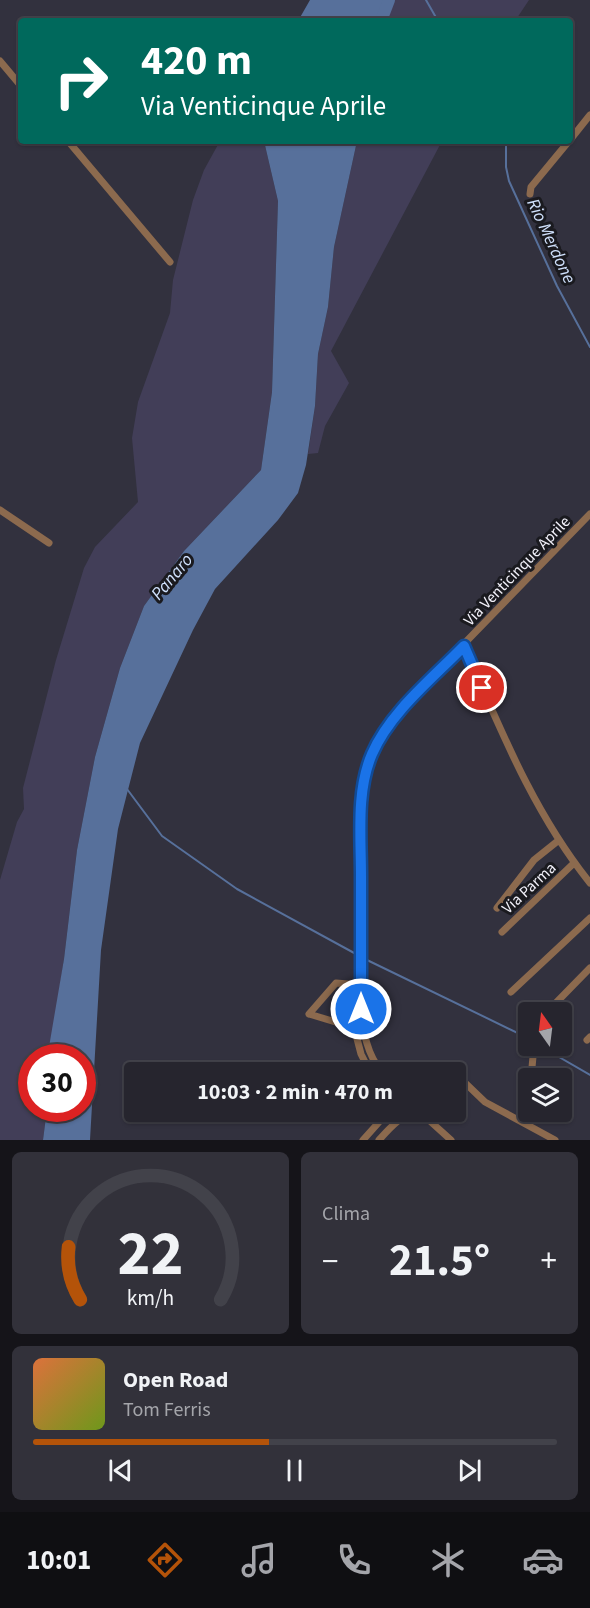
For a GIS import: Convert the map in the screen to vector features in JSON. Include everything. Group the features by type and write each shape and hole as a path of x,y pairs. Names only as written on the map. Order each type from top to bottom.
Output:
{"street":[{"path":"0,61 18,82"},
{"path":"573,136 590,116"},
{"path":"71,144 170,262"},
{"path":"531,194 531,187 567,144"},
{"path":"0,510 50,543"},
{"name":"Via Venticinque Aprile","path":"374,1062 364,1034 361,1009 363,783 372,753 389,725 423,686 590,514"},
{"name":"Via Venticinque Aprile","path":"464,646 538,807 574,863 590,883"},
{"path":"497,908 534,860 559,840"},
{"name":"Via Parma","path":"502,932 574,863"},
{"path":"511,992 590,918"},
{"path":"557,1002 590,968"},
{"path":"342,1024 348,984 336,983 309,1014 342,1024 355,1031 365,1062"},
{"path":"466,1084 485,1102 555,1140"},
{"path":"363,1140 379,1122"},
{"path":"379,1140 394,1122"},
{"path":"431,1122 451,1140"}],"shaded area":[{"path":"389,0 529,0 517,18 380,18"},
{"path":"218,144 265,144 278,201 272,392 261,470 184,551 144,606 120,668 95,757 77,850 51,1044 18,1044 18,1122 45,1122 43,1140 0,1140 0,880 17,822 24,809 23,788 56,660 84,568 95,547 138,502 132,438 138,402 170,313 173,280 193,200 204,170"},
{"path":"356,144 440,144 331,351 349,383 325,426 318,453 308,454 315,406 318,354 328,307 334,247"}],"water":[{"path":"310,0 389,0 380,18 300,18"},
{"path":"265,144 356,144 334,247 328,307 318,354 315,406 306,465 298,493 278,520 215,589 193,630 140,743 118,829 101,950 96,1044 50,1044 64,959 77,850 95,757 120,668 144,606 184,551 261,470 272,392 278,201"},
{"path":"45,1122 91,1122 90,1140 43,1140"}],"waterway":[{"name":"Panaro","path":"382,18 389,0"},
{"name":"Rio Merdone","path":"426,0 436,18"},
{"name":"Rio Merdone","path":"506,144 506,167 509,181 557,286 590,347"},
{"path":"127,789 162,836 237,889 356,954"},
{"path":"367,960 518,1033"},
{"path":"557,1056 590,1075"}],"route":[{"path":"361,1009 361,821 363,783 372,753 389,725 423,686 464,646 482,688"}]}
